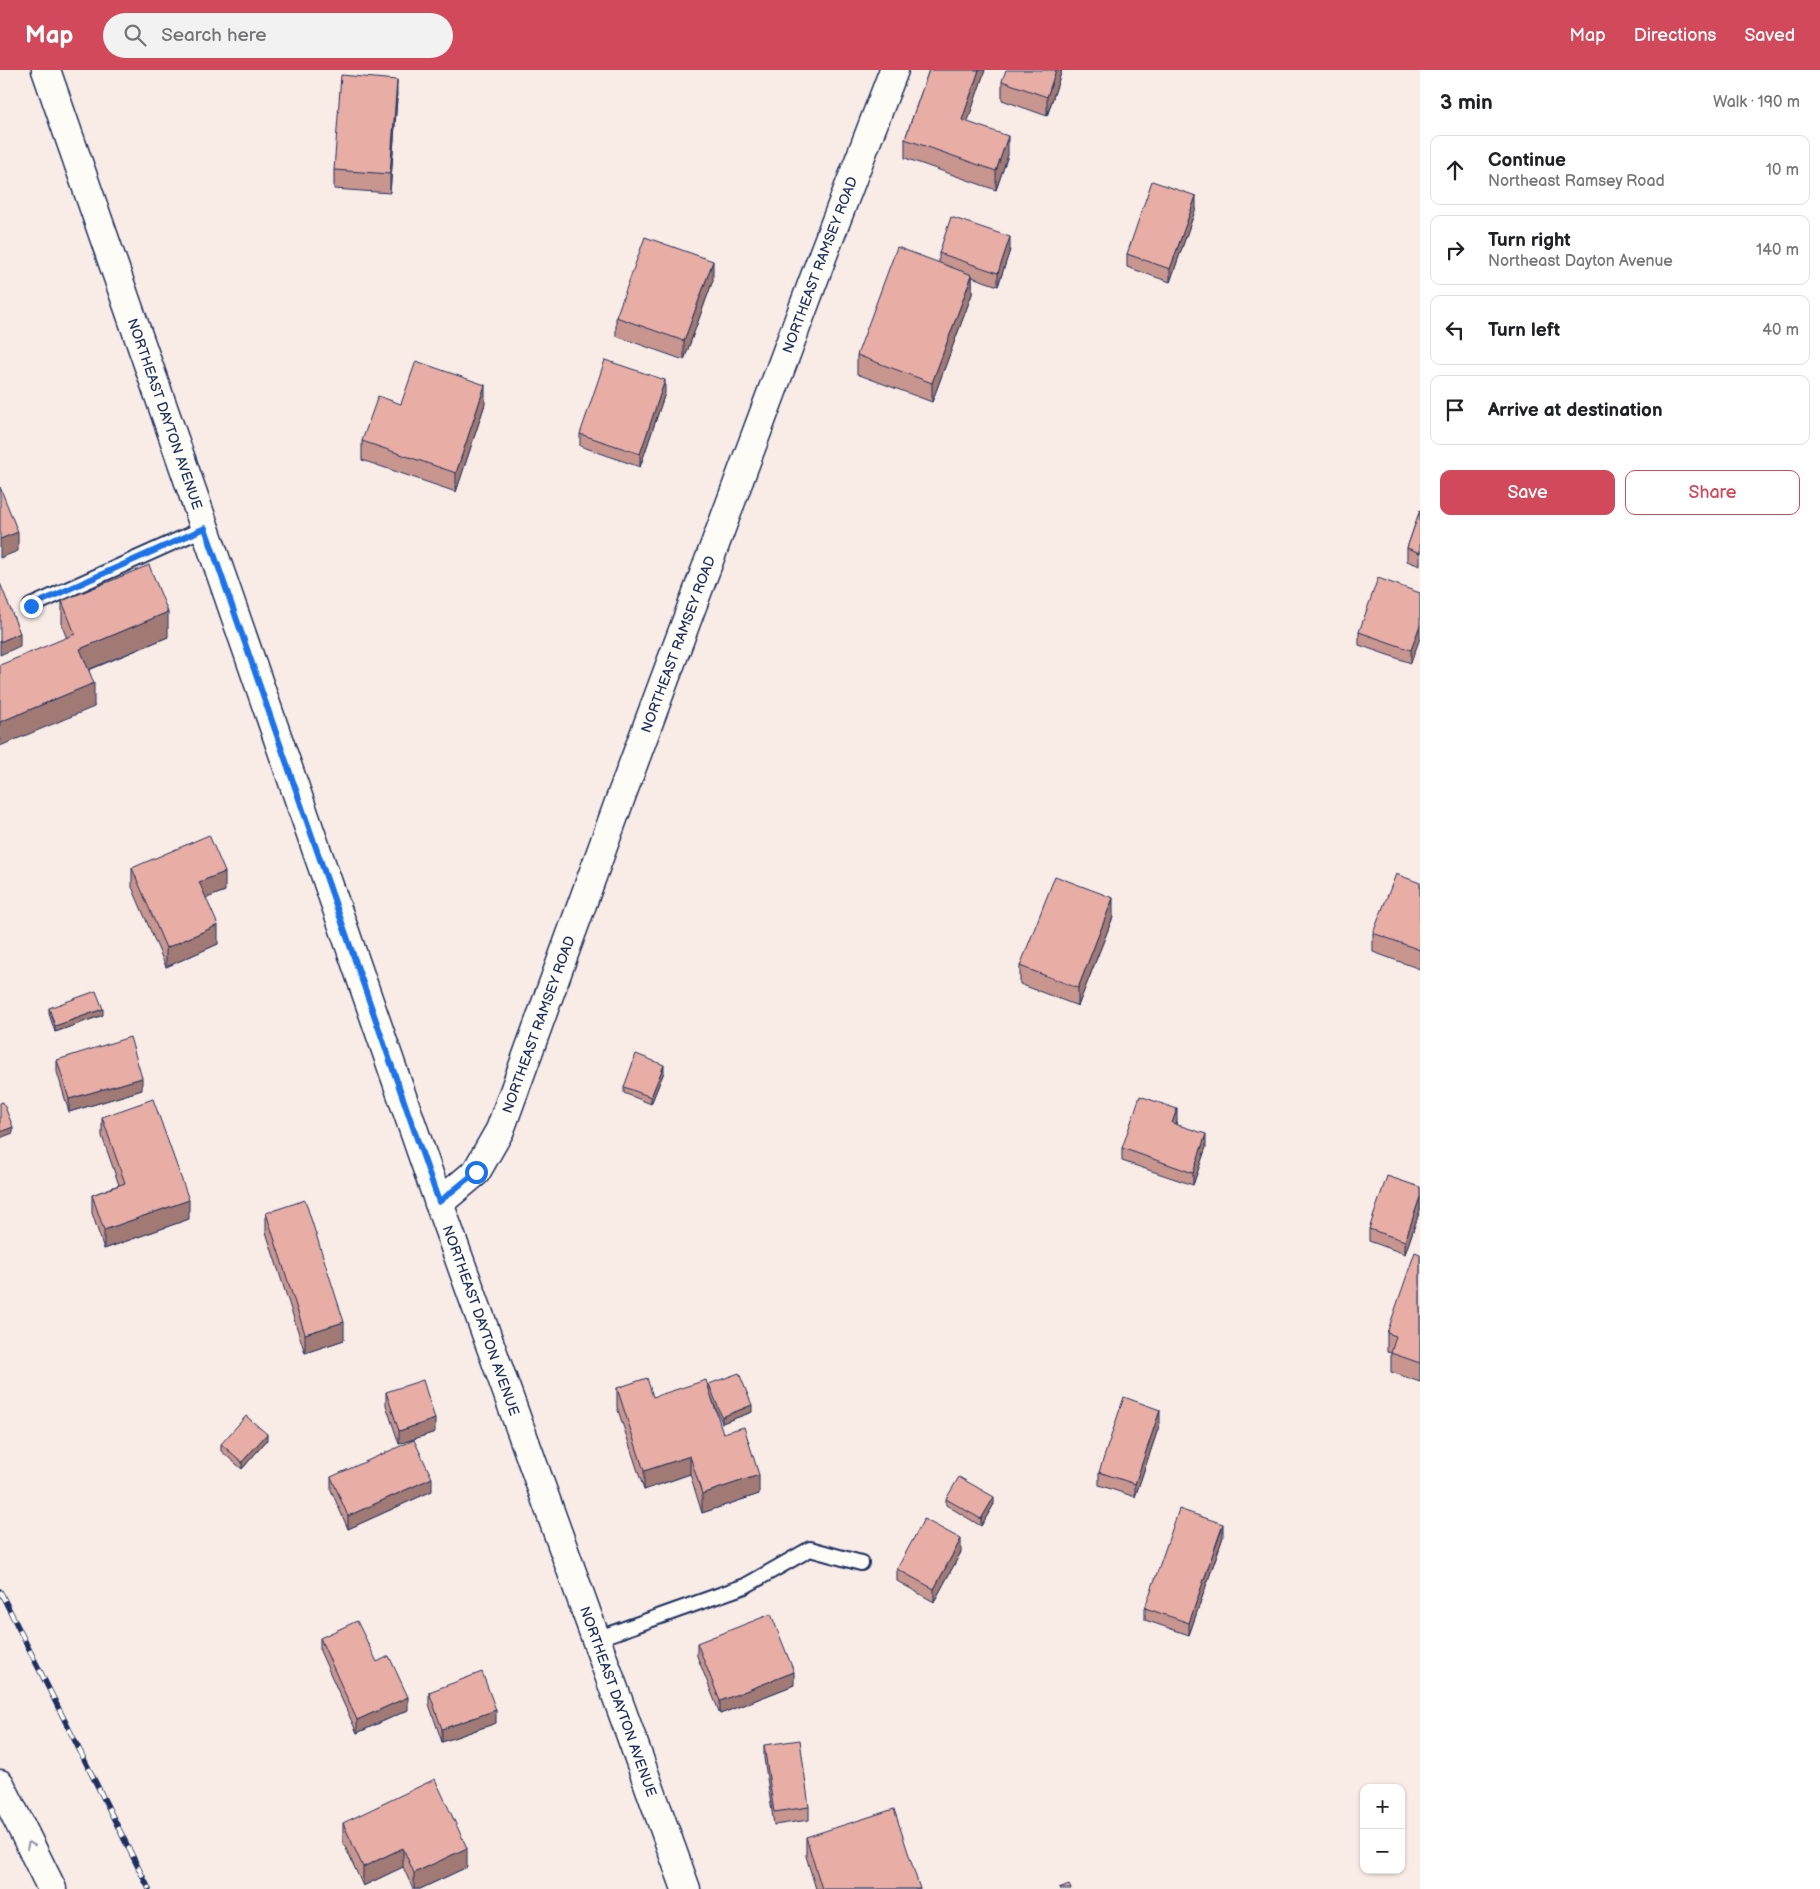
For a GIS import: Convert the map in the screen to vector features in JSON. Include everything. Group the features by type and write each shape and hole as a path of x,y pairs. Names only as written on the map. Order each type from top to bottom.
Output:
{"street":[{"name":"NORTHEAST DAYTON AVENUE","path":"46,70 439,1202 686,1889"},
{"name":"NORTHEAST RAMSEY ROAD","path":"439,1202 476,1172 500,1130 622,794 824,252 894,70"},
{"path":"0,1784 52,1889"}],"lane":[{"path":"31,606 205,528"},
{"path":"596,1639 745,1586 810,1549 861,1563"}],"building":[{"path":"929,70 979,70 962,120 1008,136 996,171 905,139"},
{"path":"1006,70 1056,70 1047,97 1002,81"},
{"path":"341,75 397,80 390,174 334,170"},
{"path":"1152,181 1196,196 1170,269 1127,254"},
{"path":"951,217 1010,237 998,273 939,253"},
{"path":"645,237 713,261 684,341 616,317"},
{"path":"897,247 972,275 932,383 857,355"},
{"path":"605,360 665,380 640,454 580,434"},
{"path":"416,361 485,385 456,473 362,441 378,396 401,404"},
{"path":"0,487 18,532 0,539"},
{"path":"1420,510 1420,553 1407,548"},
{"path":"149,565 168,612 80,649 94,683 0,722 0,665 75,634 62,601"},
{"path":"1378,578 1420,593 1420,625 1411,650 1359,632"},
{"path":"0,583 20,633 0,642"},
{"path":"209,835 225,872 199,882 218,925 166,948 132,868"},
{"path":"1396,874 1420,883 1420,950 1373,933"},
{"path":"1055,876 1113,898 1078,988 1020,966"},
{"path":"96,991 103,1009 55,1026 49,1008"},
{"path":"130,1037 142,1078 69,1099 57,1060"},
{"path":"636,1054 664,1065 651,1097 624,1087"},
{"path":"1140,1096 1177,1109 1172,1123 1206,1134 1193,1173 1122,1148"},
{"path":"153,1099 189,1200 104,1230 92,1195 125,1183 102,1117"},
{"path":"3,1102 13,1127 0,1132 0,1103"},
{"path":"1387,1176 1420,1187 1420,1197 1405,1241 1369,1229"},
{"path":"305,1200 344,1322 305,1334 266,1213"},
{"path":"1415,1252 1420,1254 1420,1363 1391,1353 1396,1336 1387,1333"},
{"path":"739,1373 752,1405 722,1417 709,1384"},
{"path":"647,1378 653,1397 706,1380 723,1433 744,1427 759,1475 702,1494 690,1456 644,1471 617,1388"},
{"path":"423,1380 435,1419 399,1431 386,1392"},
{"path":"1124,1397 1160,1410 1135,1484 1099,1472"},
{"path":"246,1416 267,1434 242,1462 221,1444"},
{"path":"414,1440 432,1478 348,1516 331,1477"},
{"path":"959,1477 994,1497 981,1519 946,1499"},
{"path":"1179,1509 1223,1524 1189,1623 1145,1608"},
{"path":"924,1519 961,1539 934,1589 897,1569"},
{"path":"771,1614 794,1672 720,1701 697,1643"},
{"path":"357,1621 377,1662 389,1656 408,1697 357,1720 320,1638"},
{"path":"482,1672 496,1710 442,1729 429,1692"},
{"path":"800,1740 809,1807 774,1812 764,1745"},
{"path":"435,1779 467,1848 414,1873 403,1848 363,1867 343,1823"},
{"path":"894,1809 920,1889 822,1889 806,1837"},
{"path":"1069,1885 1071,1889 1059,1889"}],"railway":[{"path":"0,1591 149,1889"}],"route":[{"path":"31,606 205,528 439,1202 476,1172"}]}
